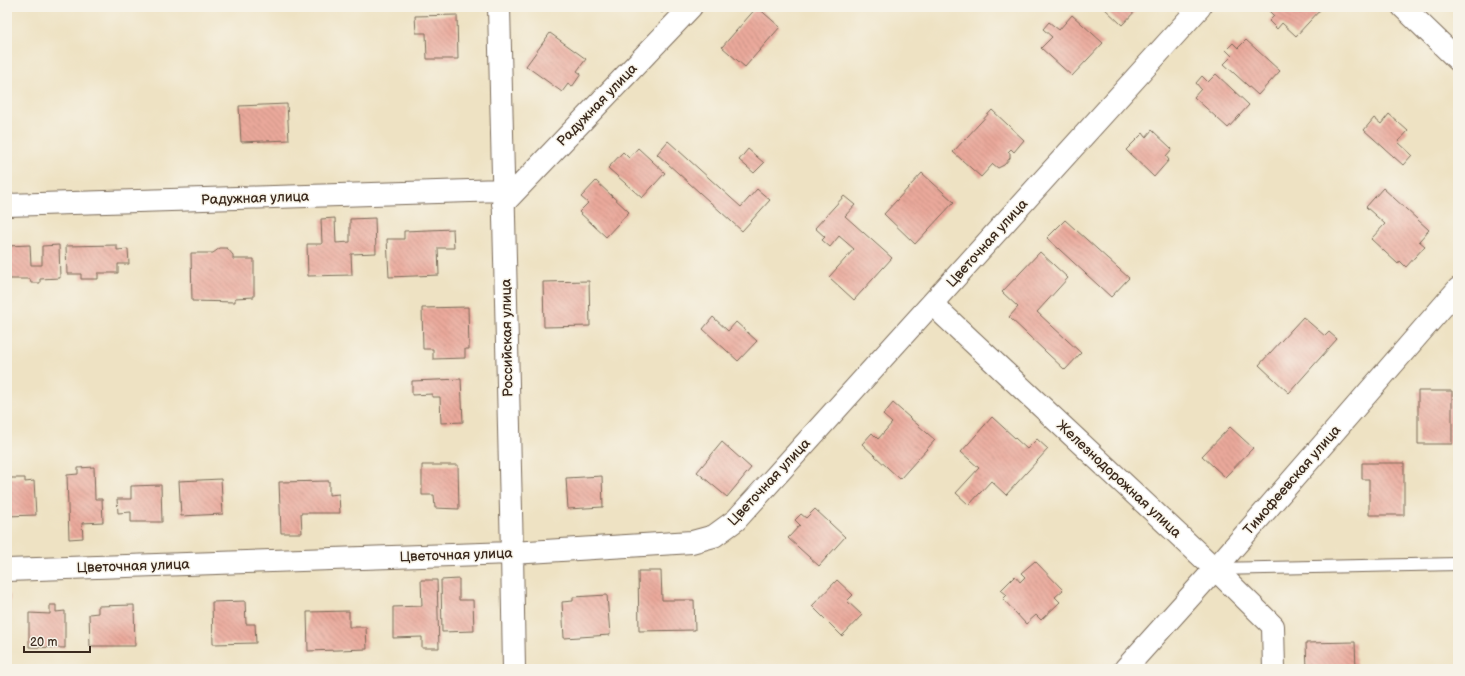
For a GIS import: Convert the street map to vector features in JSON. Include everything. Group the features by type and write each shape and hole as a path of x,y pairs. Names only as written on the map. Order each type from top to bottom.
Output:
{"street":[{"name":"Российская улица","path":"498,7 514,669"},
{"name":"Радужная улица","path":"7,205 503,197 691,7"},
{"name":"Цветочная улица","path":"7,570 512,553 692,542 714,536 736,520 1200,7"},
{"path":"1403,7 1458,60"},
{"name":"Тимофеевская улица","path":"1125,669 1215,569 1458,289"},
{"name":"Железнодорожная улица","path":"932,304 1215,569 1273,626 1274,669"}],"lane":[{"path":"1215,569 1458,564"}],"building":[{"path":"656,7 667,7 662,13"},
{"path":"757,7 780,27 745,67 722,47"},
{"path":"1103,7 1139,7 1122,25"},
{"path":"1265,7 1319,7 1321,9 1296,36 1282,23 1277,29 1269,21 1274,16"},
{"path":"457,15 458,59 427,59 426,33 416,33 415,16"},
{"path":"1072,15 1103,43 1072,76 1041,48 1052,37 1043,29 1049,22 1059,30"},
{"path":"550,33 586,59 577,71 581,74 572,87 568,84 562,92 526,66"},
{"path":"1246,40 1280,71 1258,95 1224,64 1232,56 1226,50 1233,43 1238,48"},
{"path":"1216,74 1249,105 1228,128 1194,97 1201,89 1196,83 1202,76 1208,82"},
{"path":"287,104 289,140 241,142 239,106"},
{"path":"992,110 1024,140 1014,152 1011,149 1008,152 1010,153 1010,158 1004,165 998,168 993,164 981,177 953,152"},
{"path":"1389,114 1408,131 1398,142 1412,155 1403,165 1364,130 1374,118 1381,124"},
{"path":"1152,130 1172,149 1166,156 1169,160 1154,177 1126,150 1143,133 1146,137"},
{"path":"668,141 741,207 757,189 770,200 742,231 657,154"},
{"path":"638,148 665,173 642,198 608,168 623,152 629,158"},
{"path":"748,149 764,163 754,173 739,160"},
{"path":"922,173 954,202 915,244 884,214"},
{"path":"596,181 629,212 606,237 579,212 588,203 581,197"},
{"path":"1383,188 1429,230 1419,241 1425,246 1406,267 1400,261 1398,264 1371,239 1385,224 1366,207"},
{"path":"844,196 855,205 845,216 892,258 854,300 829,277 854,249 839,236 830,247 822,240 825,237 815,228"},
{"path":"335,218 336,243 350,242 350,219 375,218 376,253 351,254 352,275 308,276 307,244 322,244 321,219"},
{"path":"1065,220 1129,278 1111,297 1047,238"},
{"path":"453,229 454,248 438,248 439,275 389,277 387,239 404,239 404,231"},
{"path":"30,245 31,265 42,265 42,246 59,245 60,278 40,279 40,283 31,283 30,279 7,279 7,246"},
{"path":"117,245 117,250 128,249 129,264 118,264 118,273 98,273 98,279 81,279 81,274 67,274 66,246"},
{"path":"220,248 227,248 233,255 233,259 254,259 254,297 235,298 235,302 192,301 191,253 213,253"},
{"path":"1040,252 1068,278 1037,312 1081,353 1065,370 1009,317 1018,307 1002,292"},
{"path":"589,281 590,326 544,327 543,282"},
{"path":"468,307 469,349 465,349 465,358 433,359 433,349 423,349 422,308"},
{"path":"713,317 728,331 736,322 757,341 738,361 703,329"},
{"path":"1303,317 1325,336 1329,332 1337,339 1289,393 1259,365"},
{"path":"461,379 463,422 441,423 440,397 432,397 432,394 412,395 412,381"},
{"path":"1418,391 1452,391 1452,444 1418,444"},
{"path":"893,403 935,440 900,479 862,444 872,433 878,439 892,423 883,415"},
{"path":"992,417 1027,449 1037,439 1048,449 1006,495 991,481 969,505 956,493 979,468 961,452"},
{"path":"1230,427 1253,448 1225,477 1202,456"},
{"path":"722,442 751,468 727,497 697,472"},
{"path":"1362,463 1404,463 1404,515 1369,515 1369,479 1362,479"},
{"path":"422,465 458,465 459,509 435,508 434,495 422,495"},
{"path":"94,467 95,499 102,499 103,522 82,523 83,538 69,539 67,475 78,474 78,468"},
{"path":"602,476 603,507 568,509 566,478"},
{"path":"7,478 25,478 25,482 34,481 36,515 7,516"},
{"path":"221,479 223,514 181,516 179,481"},
{"path":"329,481 329,495 339,494 340,513 301,513 302,533 281,533 279,482"},
{"path":"161,485 162,522 131,522 131,512 118,513 117,499 131,499 131,486"},
{"path":"815,509 845,537 819,566 788,538 800,525 795,520 801,514 806,518"},
{"path":"1035,561 1063,590 1055,597 1060,602 1041,620 1036,615 1026,624 1003,599 1007,595 1001,590 1015,576 1020,582 1025,577 1021,573"},
{"path":"638,571 661,571 662,600 694,600 695,630 639,631"},
{"path":"459,579 459,600 473,600 474,631 442,632 441,580"},
{"path":"421,580 437,580 439,648 422,648 422,637 393,638 393,607 422,606"},
{"path":"837,580 853,595 847,601 862,615 842,636 812,606"},
{"path":"7,595 10,595 10,657 7,657"},
{"path":"607,595 610,635 564,638 562,602 573,601 573,597"},
{"path":"245,601 246,624 255,624 256,643 213,644 212,602"},
{"path":"50,605 56,605 56,612 65,611 65,648 29,647 29,613 50,614"},
{"path":"134,605 135,646 90,646 89,614 98,613 98,606"},
{"path":"349,611 349,627 366,627 367,649 308,651 307,612"},
{"path":"1355,642 1356,669 1307,669 1306,643"}]}
